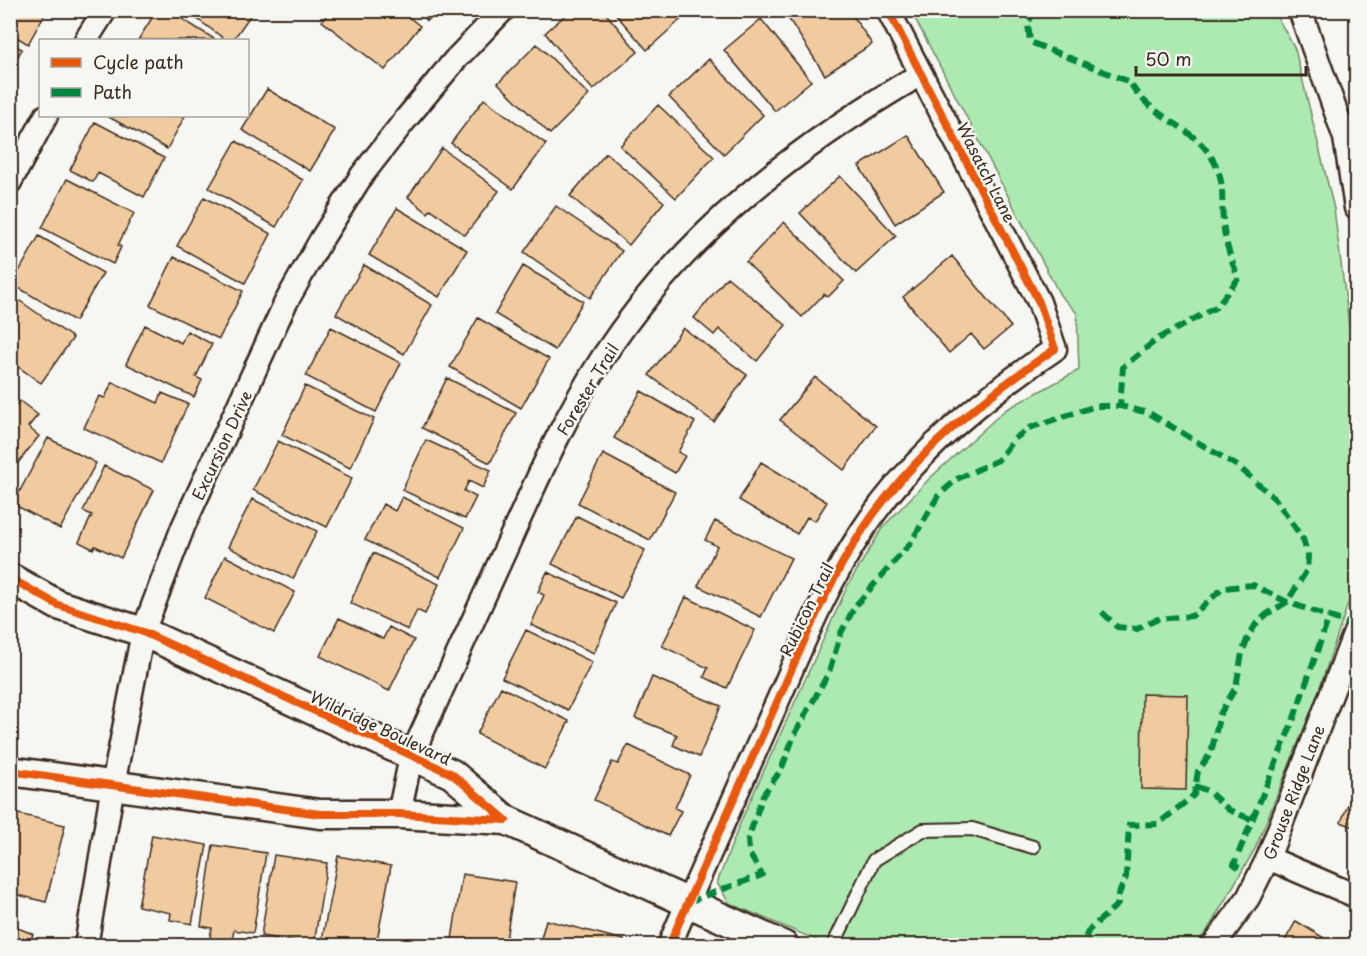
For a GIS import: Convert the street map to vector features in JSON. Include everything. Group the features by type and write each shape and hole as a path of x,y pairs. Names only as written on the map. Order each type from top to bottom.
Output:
{"street":[{"path":"87,39 105,10"},
{"name":"Excursion Drive","path":"86,945 113,785 143,632 183,527 285,304 321,240 362,175 405,120 455,60 503,10"},
{"name":"Wasatch Lane","path":"888,10 1039,302 1056,349"},
{"path":"1300,10 1345,138 1356,208"},
{"name":"Forester Trail","path":"399,814 411,757 562,427 604,357 638,311 704,236 754,187 856,111 921,74"},
{"path":"10,182 45,117"},
{"name":"Rubicon Trail","path":"669,945 824,595 862,530 898,484 935,444 1012,378 1056,349"},
{"name":"Wildridge Boulevard","path":"10,578 58,605 143,632 452,774 506,820 784,945"},
{"name":"Grouse Ridge Lane","path":"1213,945 1248,898 1268,858 1356,630"},
{"name":"Wildridge Boulevard","path":"10,771 320,814 399,814 506,820"},
{"path":"1268,858 1356,896"}],"lane":[{"path":"833,945 874,860 923,830 972,829 1033,847"}],"green space":[{"path":"911,11 1274,11 1295,49 1334,209 1353,356 1356,536 1351,595 1315,702 1255,849 1207,931 1194,946 828,945 729,903 717,883 741,821 848,585 883,527 930,478 1005,410 1079,370 1077,313 1060,295"}],"building":[{"path":"10,10 47,10 28,44 10,33"},
{"path":"157,10 168,10 214,39 139,39"},
{"path":"185,10 254,10 234,39 225,39"},
{"path":"330,10 400,10 420,26 385,70 322,21"},
{"path":"417,10 437,10 427,21"},
{"path":"571,10 603,10 638,52 593,90 545,33"},
{"path":"612,10 686,10 688,13 647,50"},
{"path":"783,10 849,10 872,44 825,75"},
{"path":"761,19 811,81 775,111 724,50"},
{"path":"10,43 22,49 10,71"},
{"path":"537,44 589,95 550,134 498,83"},
{"path":"709,59 763,115 724,154 669,97"},
{"path":"267,89 335,130 310,171 242,130"},
{"path":"484,99 546,144 513,189 451,143"},
{"path":"658,105 714,157 676,198 620,146"},
{"path":"109,117 184,117 167,149"},
{"path":"95,122 164,158 144,197 98,173 93,182 70,170"},
{"path":"908,135 944,192 895,224 859,166"},
{"path":"236,141 303,180 276,227 209,188"},
{"path":"442,148 499,191 465,235 431,209 428,213 408,197"},
{"path":"606,153 664,202 629,245 570,196"},
{"path":"840,176 896,236 856,273 800,213"},
{"path":"67,179 134,213 118,245 121,247 113,264 42,228"},
{"path":"204,197 271,234 245,283 177,246"},
{"path":"556,206 622,251 590,298 524,252"},
{"path":"397,208 467,250 439,297 369,255"},
{"path":"784,222 844,281 828,297 824,294 802,317 746,262"},
{"path":"39,236 103,273 75,321 12,284"},
{"path":"952,256 1011,327 984,349 971,334 949,353 903,297"},
{"path":"174,257 243,291 219,339 150,305"},
{"path":"364,265 432,305 404,354 336,314"},
{"path":"523,266 583,301 555,350 495,314"},
{"path":"727,277 786,325 757,361 719,329 714,335 694,318"},
{"path":"10,294 73,338 41,383 10,361"},
{"path":"478,318 549,359 521,408 450,367"},
{"path":"145,325 181,343 187,331 212,344 196,377 202,380 194,397 126,364"},
{"path":"331,327 401,363 376,412 306,376"},
{"path":"683,328 747,375 714,422 649,375"},
{"path":"815,377 876,426 844,470 780,420"},
{"path":"447,378 516,413 490,463 422,428"},
{"path":"112,382 158,403 162,393 188,404 161,463 84,428 99,396 105,398"},
{"path":"305,386 374,419 350,468 282,435"},
{"path":"641,391 695,422 678,452 685,456 675,473 614,438"},
{"path":"20,401 38,415 28,427 39,436 10,473 10,411"},
{"path":"48,438 96,463 60,529 13,504"},
{"path":"426,440 491,470 483,488 469,481 464,491 476,497 465,519 402,490"},
{"path":"278,441 352,478 327,527 253,490"},
{"path":"603,454 675,492 650,540 578,503"},
{"path":"761,462 827,502 815,521 807,517 797,534 739,500"},
{"path":"104,466 154,490 121,558 95,546 93,549 79,542 92,515 83,511"},
{"path":"402,497 464,528 440,577 365,540 383,504 395,511"},
{"path":"252,499 317,531 293,579 228,547"},
{"path":"577,516 645,550 621,598 552,564"},
{"path":"715,521 791,558 761,617 698,586 717,546 705,540"},
{"path":"373,553 439,584 425,614 417,610 408,630 350,603"},
{"path":"225,556 295,592 274,633 205,598"},
{"path":"547,572 616,603 594,653 531,625 544,595 538,592"},
{"path":"686,597 755,630 727,688 704,677 708,668 662,646"},
{"path":"339,618 383,639 389,627 414,640 389,691 320,656"},
{"path":"526,630 592,662 568,710 502,678"},
{"path":"652,677 721,706 699,757 673,745 677,735 635,718"},
{"path":"501,687 569,721 545,769 477,734"},
{"path":"1142,694 1188,695 1186,790 1141,789"},
{"path":"628,745 690,775 675,808 681,811 668,836 594,800 612,762 618,764"},
{"path":"1356,784 1356,828 1341,822"},
{"path":"10,812 65,825 46,902 10,893 13,849 10,848"},
{"path":"152,835 207,845 192,924 170,920 171,913 138,906"},
{"path":"213,845 266,853 253,933 234,930 231,946 209,942 212,928 201,926"},
{"path":"274,855 327,863 314,944 261,936"},
{"path":"338,856 391,866 376,946 322,940"},
{"path":"462,874 515,882 505,946 451,946"},
{"path":"546,920 624,940 622,946 539,946"},
{"path":"1296,921 1337,946 1282,946"},
{"path":"10,925 33,934 29,946 10,946"}],"marked path":[{"path":"1034,10 1028,24 1030,42 1130,82 1154,109 1203,146 1217,167 1220,177 1225,236 1238,279 1216,307 1156,340 1123,367 1120,406"},
{"path":"688,902 762,875 749,853 748,839 763,795 781,770 794,736 829,672 841,633 855,606 910,544 938,496 957,479 998,460 1013,440 1029,428 1096,406 1120,406 1149,413 1239,467 1276,500 1303,539 1308,556 1307,570 1287,602 1267,614 1256,624 1248,637 1242,653 1236,687 1220,714 1211,753 1198,771 1194,795 1158,824 1129,825 1126,877 1118,896 1118,904 1089,930 1081,946"},
{"path":"1102,612 1117,627 1137,629 1158,619 1192,616 1223,588 1253,585 1287,602 1356,626"},
{"path":"1239,868 1234,864 1293,721 1329,617"},
{"path":"1195,786 1208,791 1229,810 1253,820"}],"cycle path":[{"path":"669,946 814,618 836,574 862,531 902,478 949,430 1001,387 1055,349 1039,302 888,10"},
{"path":"10,578 58,605 143,632 452,774 506,820 399,814 320,814 10,771"}]}
